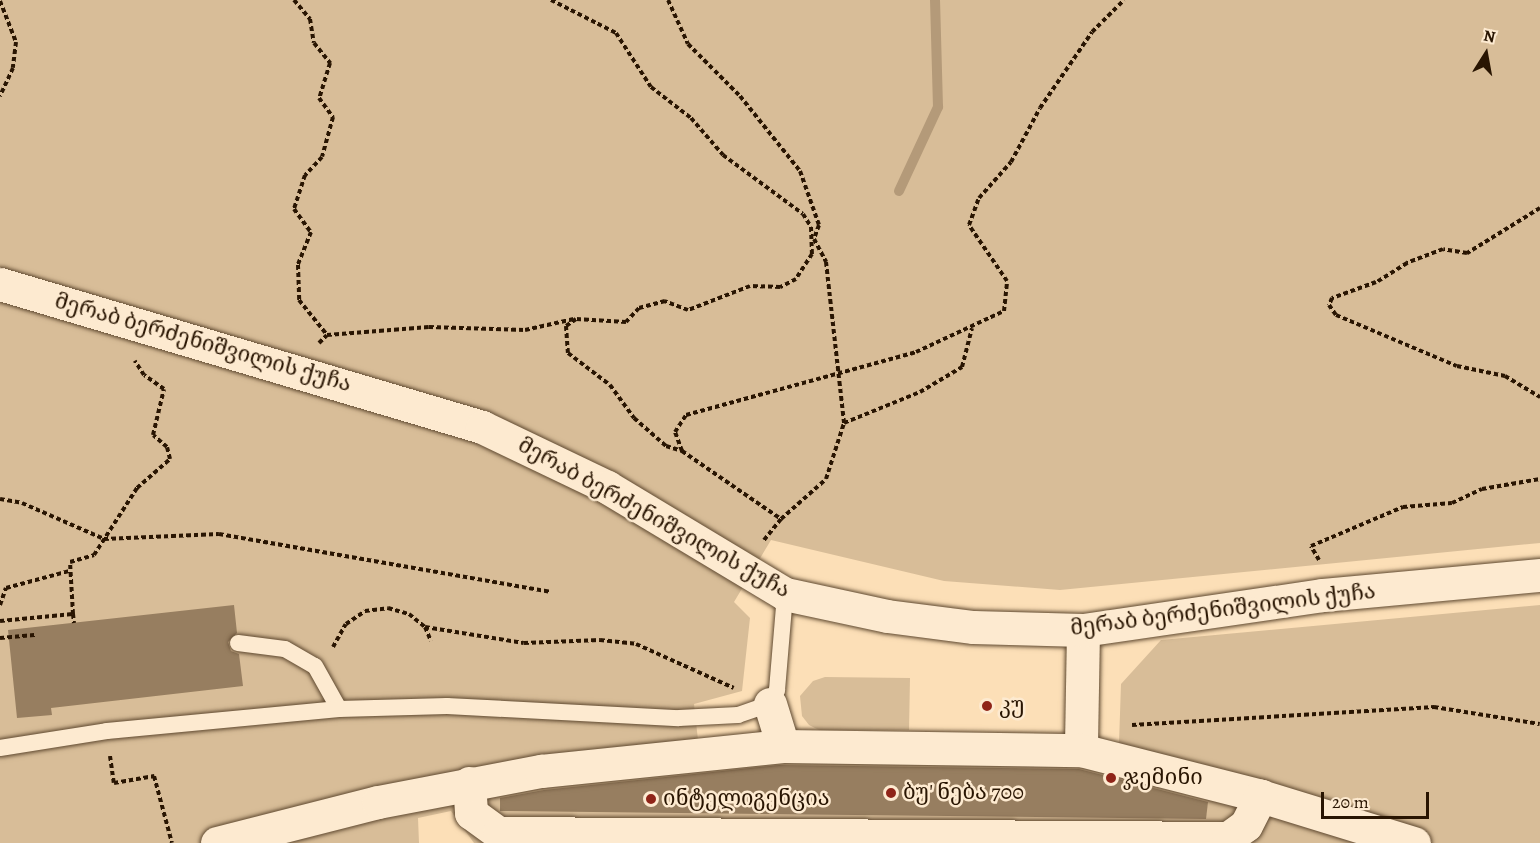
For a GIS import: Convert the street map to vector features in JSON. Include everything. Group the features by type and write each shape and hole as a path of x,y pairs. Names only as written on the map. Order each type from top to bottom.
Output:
{"street":[{"name":"მერაბ ბერძენიშვილის ქუჩა","path":"0,284 460,420 545,453 785,594 887,616 973,627 1083,630 1323,596 1540,575"},
{"path":"1082,738 1083,630"},
{"path":"763,706 783,746"},
{"path":"217,843 469,783 783,746 1082,738 1414,843"},
{"path":"469,783 471,813 499,833 1227,838 1246,825 1261,796"}],"lane":[{"path":"0,748 107,731 339,709 447,706 679,718 738,715 763,706 777,690 785,594"},
{"path":"238,643 285,649 315,666 324,678 339,709"}],"path":[{"path":"294,0 310,19 314,43 330,63 319,98 333,117 322,157 305,175 294,209 311,232 298,266 298,300 327,335"},
{"path":"551,0 616,33 651,87 691,118 723,154 803,214 826,262 844,423 826,479 781,519 774,529"},
{"path":"293,369 327,335 429,327 525,330 576,319 626,322 639,308 665,301 688,310 750,286 780,286 796,279 812,254 819,225 800,171 741,96 688,44 668,0"},
{"path":"682,451 675,432 686,415 916,352 972,328 1004,311 1007,296 1006,280 969,225 979,198 1011,162 1040,108 1092,32 1124,0"},
{"path":"0,2 16,42 14,68 0,96"},
{"path":"1540,208 1467,254 1443,249 1332,298 1329,305 1336,315 1457,366 1505,376 1540,397"},
{"path":"576,319 566,326 568,353 610,385 634,418 666,446 682,451 781,519"},
{"path":"844,423 920,392 962,367 972,328"},
{"path":"74,623 70,562 94,555 137,488 170,459 167,447 153,435 164,389 144,375 129,351"},
{"path":"1323,596 1323,565 1311,546 1403,507 1452,503 1482,489 1540,479"},
{"path":"0,499 22,502 104,538 219,534 550,592"},
{"path":"0,605 6,588 69,571"},
{"path":"324,678 336,638 365,611 388,608 409,614 425,627 431,641"},
{"path":"0,621 73,614"},
{"path":"425,627 524,643 636,644 730,684 763,706"},
{"path":"0,638 37,635"},
{"path":"1082,738 1434,707 1540,724"},
{"path":"111,767 114,783 154,776 172,843"}],"shaded area":[{"path":"0,0 1540,0 1540,543 1060,590 944,581 771,540 734,602 750,618 742,691 694,704 698,740 790,735 1119,743 1121,684 1161,640 1540,605 1540,843 474,843 451,811 418,818 419,843 0,843"},
{"path":"825,677 910,678 909,730 819,730 809,725 802,716 800,696 813,681"}],"building":[{"path":"234,605 237,633 228,642 231,651 239,654 243,686 51,708 52,715 17,718 8,630"},
{"path":"779,765 1079,769 1208,802 1206,819 500,811 500,798 544,790"}],"waterway":[{"path":"899,191 938,107 935,0"}],"place":[{"name":"კუ","path":"987,706"},
{"name":"ჯემინი","path":"1111,778"},
{"name":"ბუ' ნება 700","path":"891,793"},
{"name":"ინტელიგენცია","path":"651,799"}]}
